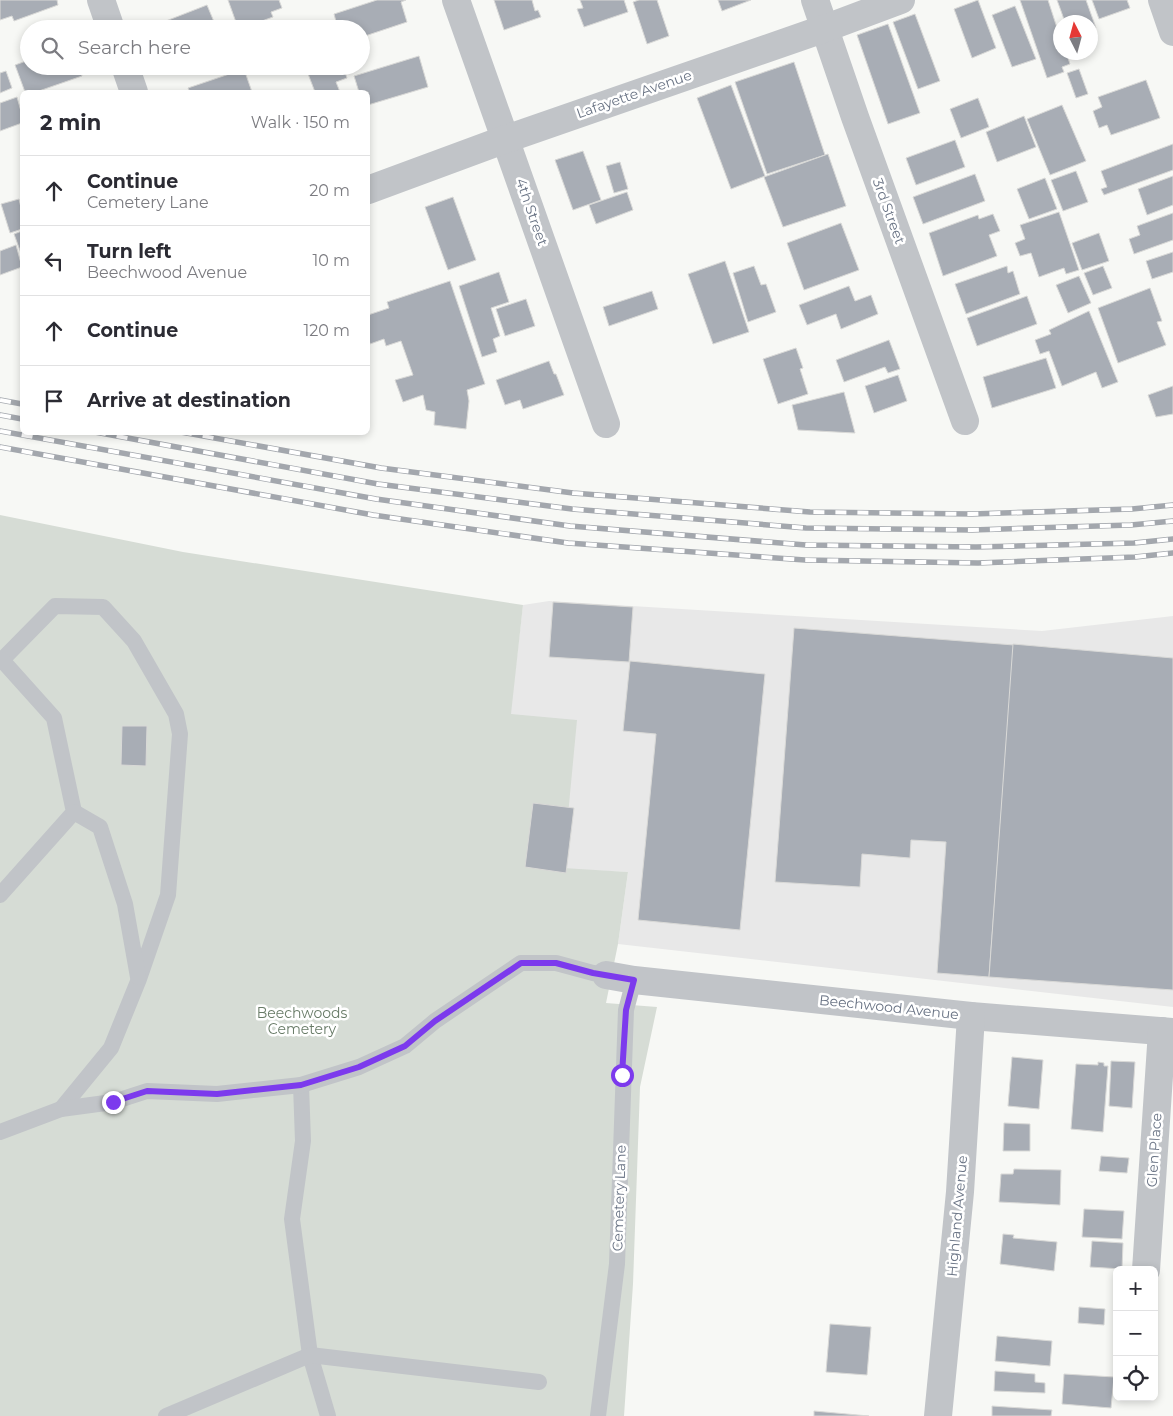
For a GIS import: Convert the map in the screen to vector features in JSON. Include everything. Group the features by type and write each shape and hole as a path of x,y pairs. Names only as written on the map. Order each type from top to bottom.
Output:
{"street":[{"path":"101,0 108,20"},
{"name":"4th Street","path":"456,0 606,424"},
{"name":"3rd Street","path":"815,0 858,126 965,421"},
{"name":"Lafayette Avenue","path":"370,189 506,139 826,28 901,0"},
{"path":"1162,0 1173,32"},
{"path":"128,75 133,90"},
{"name":"Beechwood Avenue","path":"606,974 634,980 971,1016 1167,1031"},
{"name":"Highland Avenue","path":"938,1416 960,1192 971,1016"},
{"name":"Glen Place","path":"1146,1266 1167,1031"}],"lane":[{"path":"61,1109 111,1048 139,979 168,895 180,734 176,714 134,641 103,607 55,606 1,661 54,718 74,812 100,827 125,904 139,979"},
{"path":"0,895 74,812"},
{"path":"0,1132 61,1109 113,1102 147,1091 217,1094 301,1085 359,1067 405,1046 435,1021 521,963 556,963 593,973 606,974"},
{"name":"Cemetery Lane","path":"598,1416 617,1264 625,1020 634,980"},
{"path":"301,1085 303,1141 292,1219 310,1355 328,1416"},
{"path":"166,1416 310,1355 539,1382"}],"shaded area":[{"path":"549,601 1042,631 1173,616 1173,1007 618,944 628,872 563,869 510,715 523,605"}],"green space":[{"name":"Beechwoods Cemetery","path":"0,515 183,552 523,605 511,714 577,720 563,868 628,872 618,944 606,1003 657,1007 640,1087 633,1284 624,1416 0,1416"}],"building":[{"path":"0,0 57,0 58,5 14,21 12,16 0,20"},
{"path":"228,0 279,0 282,8 271,12 273,17 265,20 235,20"},
{"path":"377,0 406,0 401,2 407,22 370,34 370,20 336,20 334,14"},
{"path":"494,0 532,0 535,11 538,10 541,17 504,30"},
{"path":"580,0 624,0 628,12 584,27 577,9 583,8"},
{"path":"657,0 669,36 647,44 633,2"},
{"path":"718,0 751,0 722,11"},
{"path":"978,0 996,48 972,58 954,9"},
{"path":"1020,0 1048,0 1053,15 1053,60 1069,60 1070,64 1062,67 1064,72 1047,78"},
{"path":"1057,0 1086,0 1091,15 1062,15"},
{"path":"1092,0 1127,0 1130,8 1099,19"},
{"path":"207,5 213,20 169,20"},
{"path":"1015,6 1036,59 1012,67 992,15"},
{"path":"915,14 940,81 918,89 893,22"},
{"path":"888,24 920,113 888,124 857,35"},
{"path":"419,56 428,87 370,104 370,90 358,90 354,76 370,75 370,71"},
{"path":"794,62 825,155 767,174 735,82"},
{"path":"20,63 20,75 82,76 42,90 24,90 15,65"},
{"path":"1079,69 1088,94 1076,98 1067,73"},
{"path":"6,71 12,88 0,93 0,73"},
{"path":"226,75 246,75 251,90 189,90 188,88"},
{"path":"308,75 346,75 347,78 336,82 339,90 314,90"},
{"path":"1146,80 1160,118 1111,135 1107,125 1099,128 1093,111 1102,107 1098,97"},
{"path":"731,85 765,176 731,189 697,98"},
{"path":"17,97 20,108 20,124 0,131 0,103"},
{"path":"978,98 989,127 961,138 950,109"},
{"path":"1062,105 1086,161 1050,175 1027,119"},
{"path":"1024,116 1036,147 997,162 986,132"},
{"path":"955,140 965,167 916,185 906,158"},
{"path":"1173,144 1173,170 1104,195 1101,189 1107,187 1101,171"},
{"path":"583,151 601,200 573,210 555,160"},
{"path":"828,154 846,206 783,227 764,177"},
{"path":"620,162 628,189 614,193 606,166"},
{"path":"1076,171 1088,202 1063,211 1051,180"},
{"path":"975,174 985,201 923,224 913,197"},
{"path":"1173,176 1173,205 1147,215 1138,189"},
{"path":"1045,178 1057,209 1029,219 1017,189"},
{"path":"627,192 633,210 596,224 589,205"},
{"path":"453,197 476,260 448,270 425,207"},
{"path":"19,199 20,230 10,233 1,204"},
{"path":"1059,212 1079,270 1066,274 1064,268 1039,277 1031,253 1020,256 1015,243 1025,239 1020,225"},
{"path":"1173,213 1173,240 1134,254 1129,239 1140,235 1137,226"},
{"path":"993,214 1000,231 989,235 997,256 943,276 929,233 978,215 979,219"},
{"path":"841,223 859,270 804,290 787,243"},
{"path":"20,232 20,250 14,234"},
{"path":"1099,233 1109,261 1082,270 1072,243"},
{"path":"16,245 20,268 0,275 0,251"},
{"path":"1173,252 1173,272 1152,279 1146,261"},
{"path":"725,261 749,332 713,344 688,274"},
{"path":"754,266 761,285 766,284 776,312 748,322 733,273"},
{"path":"1007,266 1008,273 1013,271 1020,294 966,314 955,284"},
{"path":"1103,266 1112,288 1093,295 1084,273"},
{"path":"499,272 509,302 491,308 500,336 493,339 497,352 482,357 459,286"},
{"path":"1079,276 1091,303 1068,313 1056,285"},
{"path":"450,281 485,384 467,390 469,401 466,429 434,425 435,412 426,410 423,395 403,402 395,380 413,375 401,341 386,346 384,339 370,344 370,314 389,308 387,302"},
{"path":"849,286 855,301 871,295 878,314 841,329 836,314 807,325 799,305"},
{"path":"1150,288 1162,321 1157,322 1166,345 1118,363 1098,308"},
{"path":"652,291 658,309 609,326 603,307"},
{"path":"1027,296 1037,324 977,346 967,318"},
{"path":"526,299 535,326 505,336 496,309"},
{"path":"1089,311 1118,382 1102,388 1096,372 1062,386 1049,351 1040,354 1035,340 1051,334 1049,330"},
{"path":"889,340 900,369 888,373 885,367 844,382 836,360"},
{"path":"796,348 803,368 800,369 808,394 778,404 763,359"},
{"path":"1046,358 1056,388 992,408 983,377"},
{"path":"549,361 564,395 523,409 520,400 505,405 496,380"},
{"path":"898,375 907,401 874,413 865,386"},
{"path":"1173,386 1173,414 1156,417 1148,395"},
{"path":"844,392 855,433 798,430 792,405"},
{"path":"553,602 633,607 629,662 549,657"},
{"path":"794,628 1014,645 989,977 937,973 946,842 911,840 910,858 862,854 860,887 775,882"},
{"path":"1013,644 1173,658 1173,990 989,977"},
{"path":"630,661 765,674 740,930 638,920 656,734 623,731"},
{"path":"122,726 147,726 146,766 121,765"},
{"path":"533,803 574,808 566,873 525,867"},
{"path":"1012,1057 1043,1060 1039,1109 1008,1106"},
{"path":"1111,1061 1135,1062 1132,1108 1109,1106"},
{"path":"1098,1062 1108,1066 1103,1132 1071,1129 1076,1064 1098,1065"},
{"path":"1004,1123 1030,1124 1030,1151 1003,1151"},
{"path":"1101,1156 1129,1158 1127,1173 1099,1171"},
{"path":"1014,1169 1061,1170 1060,1205 999,1202 1001,1174 1013,1174"},
{"path":"1084,1209 1124,1211 1122,1239 1082,1237"},
{"path":"1003,1234 1014,1235 1013,1238 1057,1242 1054,1271 1000,1264"},
{"path":"1092,1241 1123,1243 1122,1266 1113,1266 1113,1268 1090,1267"},
{"path":"1079,1307 1105,1309 1104,1325 1078,1323"},
{"path":"830,1324 871,1327 867,1375 826,1372"},
{"path":"997,1336 1052,1341 1050,1366 995,1361"},
{"path":"995,1371 1035,1374 1035,1382 1045,1383 1045,1393 994,1391"},
{"path":"1064,1374 1113,1377 1111,1408 1062,1404"},
{"path":"992,1406 1052,1410 1051,1416 992,1416"},
{"path":"814,1411 869,1416 814,1416"}],"railway":[{"path":"0,400 20,404"},
{"path":"0,415 20,419"},
{"path":"0,431 20,435"},
{"path":"22,435 376,499 570,526 806,545 976,547 1134,543 1173,539"},
{"path":"111,435 378,484 572,509 806,528 972,530 1131,525 1173,521"},
{"path":"198,435 381,468 573,493 810,512 972,514 1132,509 1173,505"},
{"path":"0,447 373,515 568,543 805,560 978,563 1135,557 1173,553"}],"route":[{"path":"113,1102 147,1091 217,1094 301,1085 359,1067 405,1046 435,1021 521,963 556,963 593,973 634,980 626,1010 622,1075"}]}
